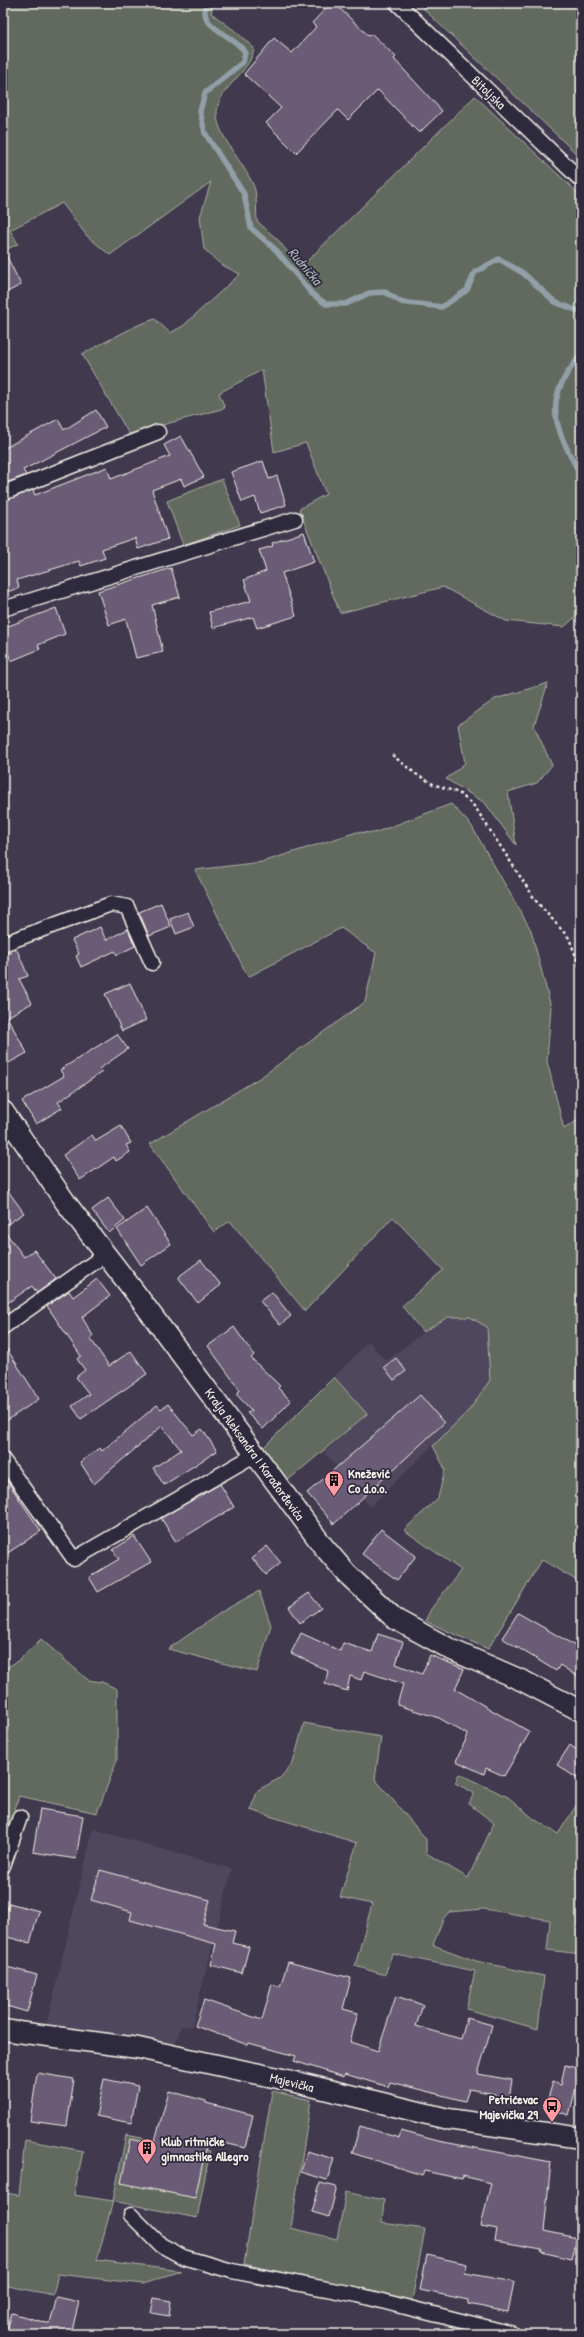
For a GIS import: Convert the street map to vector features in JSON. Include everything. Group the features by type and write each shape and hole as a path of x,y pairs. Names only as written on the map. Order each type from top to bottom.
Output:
{"street":[{"name":"Bitoljska","path":"397,3 581,180"},
{"path":"3,494 158,432"},
{"path":"3,609 295,519"},
{"path":"3,944 111,904 117,904 126,907 152,963"},
{"name":"Kralja Aleksandra I Karađorđevića","path":"3,1111 66,1204 106,1254 323,1546 347,1574 395,1619 452,1650 523,1681 581,1711"},
{"path":"3,1327 106,1254"},
{"path":"3,1460 74,1559 256,1454"},
{"path":"3,1866 20,1817"},
{"name":"Majevička","path":"3,2030 138,2048 287,2080 448,2119 581,2138"},
{"path":"131,2215 161,2245 183,2258 232,2271 358,2295 513,2334"}],"path":[{"path":"392,755 416,774 433,784 459,793 475,807 536,901 569,938 581,970"}],"shaded area":[{"path":"448,1317 470,1317 487,1327 491,1380 470,1409 370,1507 324,1452 367,1414 334,1377 369,1341 386,1361 434,1324"},
{"path":"93,1829 232,1869 192,2027 181,2026 175,2046 167,2047 46,2026"}],"green space":[{"path":"3,3 214,3 211,13 254,48 247,66 222,97 218,106 217,116 219,125 228,144 252,182 256,197 257,221 278,240 300,268 475,96 581,196 581,612 564,627 506,621 443,587 340,613 299,509 326,494 306,443 274,452 262,370 219,393 225,408 129,434 82,354 138,325 155,319 170,333 183,326 240,274 220,264 204,249 200,217 211,182 110,255 87,236 62,203 10,230 18,244 3,251"},
{"path":"418,3 581,3 581,158 434,19"},
{"path":"222,479 240,525 183,545 167,501"},
{"path":"548,683 534,726 552,765 537,783 508,792 516,845 485,803 446,779 465,763 458,725 495,699"},
{"path":"451,804 471,825 531,930 551,1007 547,1061 564,1129 581,1118 581,1583 542,1560 488,1649 425,1621 431,1609 461,1570 404,1530 438,1498 445,1469 433,1446 470,1409 490,1380 487,1327 470,1317 448,1317 423,1332 402,1306 443,1270 393,1217 305,1311 230,1221 214,1232 150,1144 261,1077 365,1002 376,953 341,928 248,977 195,870 262,862 357,832 374,833"},
{"path":"334,1377 367,1414 287,1481 262,1449"},
{"path":"259,1591 271,1625 257,1672 168,1649 223,1611"},
{"path":"41,1639 88,1680 102,1682 117,1689 117,1760 97,1813 19,1796 3,1849 3,1670 19,1660"},
{"path":"304,1723 381,1737 375,1779 426,1839 426,1853 468,1878 494,1823 469,1804 474,1793 455,1783 459,1774 508,1797 534,1819 558,1834 581,1798 581,1954 547,1950 550,1920 484,1909 449,1912 443,1919 433,1945 476,1961 544,1976 538,2029 466,2009 475,1971 392,1954 385,1975 355,1966 372,1904 340,1897 357,1843 250,1810 258,1790 280,1778 293,1763"},
{"path":"272,2091 311,2100 291,2228 337,2239 346,2192 384,2200 382,2223 425,2229 412,2301 244,2264"},
{"path":"126,2135 210,2151 197,2218 113,2201"},
{"path":"25,2140 83,2151 74,2195 113,2201 97,2260 181,2271 143,2284 58,2274 53,2295 3,2285 3,2193 19,2195"}],"building":[{"path":"331,3 334,3 369,36 372,34 396,57 394,59 442,111 419,133 378,90 348,120 338,110 296,153 266,123 281,108 244,74 274,38 292,53 316,27 312,23"},
{"path":"3,249 21,285 3,294"},
{"path":"96,410 106,427 23,470 26,475 3,484 3,449 58,419 64,430"},
{"path":"181,436 204,477 184,486 181,479 152,490 168,539 138,549 135,538 102,549 105,558 81,566 79,561 17,580 19,588 3,593 3,501 33,490 35,495 107,467 111,479 170,456 164,445"},
{"path":"263,461 269,479 277,476 286,505 260,513 255,497 242,502 231,472"},
{"path":"304,532 314,562 282,573 296,616 257,628 253,617 213,628 209,612 251,601 244,580 266,571 259,550 273,546 272,543"},
{"path":"171,568 180,597 152,605 163,652 136,658 126,619 109,625 98,591"},
{"path":"56,608 65,634 38,645 40,649 11,661 3,640 3,628"},
{"path":"161,903 171,927 149,936 139,912"},
{"path":"188,912 194,927 176,934 170,919"},
{"path":"100,927 106,940 128,929 135,946 117,955 115,951 81,967 76,956 79,954 72,940"},
{"path":"17,950 28,976 19,979 32,1003 7,1017 27,1053 3,1066 3,952 6,954"},
{"path":"130,983 146,1020 122,1031 105,994"},
{"path":"117,1034 128,1049 99,1069 102,1072 58,1102 62,1108 36,1124 22,1101 64,1076 60,1070"},
{"path":"121,1126 131,1143 126,1145 130,1152 116,1161 114,1157 80,1180 63,1155 92,1135 96,1141"},
{"path":"3,1184 24,1213 3,1227"},
{"path":"108,1198 125,1220 109,1233 92,1210"},
{"path":"147,1208 171,1244 141,1265 117,1229"},
{"path":"3,1229 24,1257 34,1250 56,1279 37,1293 32,1286 3,1306"},
{"path":"201,1260 221,1285 198,1303 178,1277"},
{"path":"97,1279 110,1296 82,1317 93,1336 90,1338 109,1366 131,1351 147,1374 81,1419 72,1406 89,1394 76,1377 85,1370 77,1359 81,1356 47,1306 69,1291 73,1297"},
{"path":"272,1292 291,1316 280,1325 260,1301"},
{"path":"234,1327 254,1355 251,1358 280,1386 278,1388 291,1401 263,1429 247,1413 252,1411 236,1394 240,1390 208,1346"},
{"path":"3,1343 39,1399 3,1423"},
{"path":"396,1358 406,1371 394,1380 384,1367"},
{"path":"420,1395 444,1423 334,1524 307,1493"},
{"path":"168,1404 193,1435 202,1429 217,1451 164,1485 153,1468 181,1450 162,1426 94,1484 80,1462 100,1448 102,1451 157,1405 161,1409"},
{"path":"3,1475 41,1531 3,1556"},
{"path":"220,1484 234,1507 176,1542 161,1518"},
{"path":"381,1529 416,1556 397,1580 362,1554"},
{"path":"134,1536 151,1562 98,1592 89,1577 119,1559 113,1550"},
{"path":"267,1546 281,1563 266,1575 252,1558"},
{"path":"309,1593 321,1608 300,1623 289,1607"},
{"path":"518,1613 581,1649 581,1679 560,1665 556,1671 502,1638"},
{"path":"301,1633 340,1651 343,1643 372,1652 378,1634 403,1642 396,1664 422,1674 430,1655 464,1669 455,1689 530,1732 504,1776 486,1768 484,1774 456,1761 468,1735 439,1718 397,1705 403,1684 364,1671 361,1680 350,1676 347,1691 325,1684 328,1671 291,1653"},
{"path":"570,1745 581,1753 581,1781 557,1765"},
{"path":"40,1809 83,1816 76,1859 33,1852"},
{"path":"100,1870 210,1900 203,1924 235,1931 232,1943 249,1947 242,1973 211,1965 216,1944 130,1920 132,1912 91,1900"},
{"path":"9,1903 39,1911 30,1943 3,1936 3,1924"},
{"path":"288,1962 351,1978 343,2009 358,2013 350,2042 378,2051 396,1996 423,2005 416,2026 461,2039 467,2018 492,2025 478,2074 512,2080 508,2105 493,2102 495,2094 469,2089 465,2101 390,2082 388,2087 345,2074 344,2077 294,2061 296,2056 249,2043 248,2045 195,2026 204,2000 262,2020 272,1984 280,1987"},
{"path":"3,1966 37,1975 27,2012 3,2005"},
{"path":"565,2065 581,2069 569,2115 545,2108 553,2082 561,2085"},
{"path":"37,2073 74,2079 67,2126 30,2121"},
{"path":"104,2079 138,2086 131,2123 96,2116"},
{"path":"169,2091 206,2101 206,2103 253,2115 245,2148 208,2139 195,2198 121,2183 130,2139 154,2144"},
{"path":"360,2126 399,2138 401,2131 438,2141 551,2162 544,2231 577,2238 572,2259 541,2252 542,2249 495,2241 497,2229 481,2226 491,2183 463,2176 462,2179 424,2171 422,2175 352,2153"},
{"path":"307,2151 334,2159 327,2180 301,2172"},
{"path":"320,2183 337,2187 329,2217 312,2212"},
{"path":"427,2255 467,2264 465,2273 514,2282 508,2312 468,2304 468,2300 420,2290"},
{"path":"57,2297 79,2302 71,2334 6,2334 12,2313 50,2324"},
{"path":"154,2298 171,2301 169,2316 151,2313"}],"waterway":[{"name":"Rudnička","path":"206,3 205,12 211,25 239,45 245,52 243,62 205,93 200,111 205,133 244,194 251,228 276,250 312,294 326,304 346,304 369,293 385,292 401,302 442,307 467,290 475,272 499,259 523,273 555,302 581,312"},
{"name":"Rudnička","path":"581,355 568,372 560,387 556,401 556,415 559,428 564,443 581,476"}],"place":[{"name":"Knežević Co d.o.o.","path":"334,1497"},
{"name":"Petrićevac Majevička 29","path":"552,2123"},
{"name":"Klub ritmičke gimnastike Allegro","path":"147,2165"}]}
